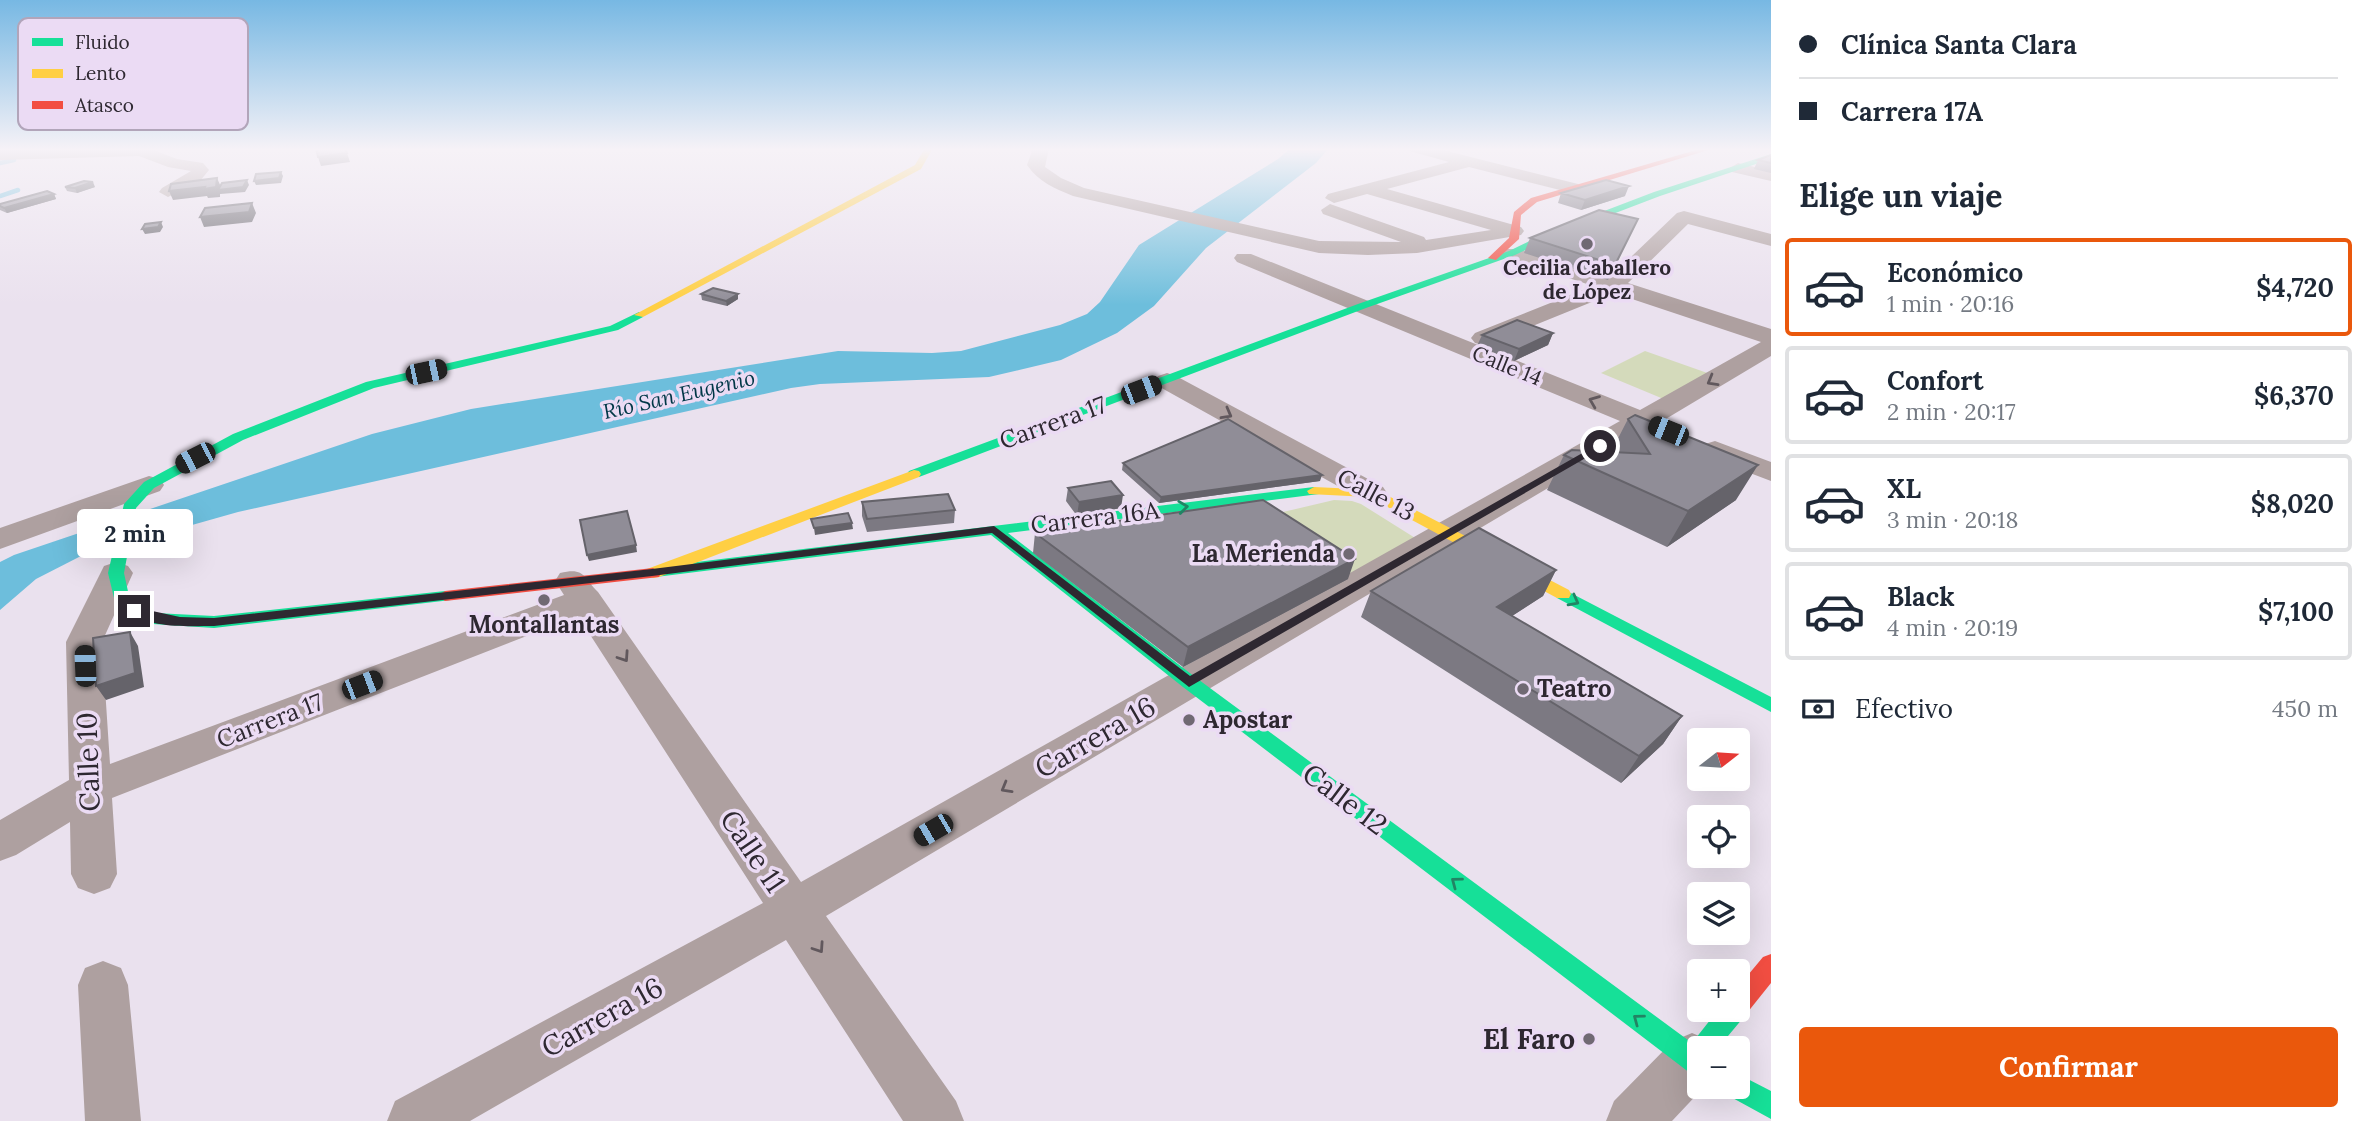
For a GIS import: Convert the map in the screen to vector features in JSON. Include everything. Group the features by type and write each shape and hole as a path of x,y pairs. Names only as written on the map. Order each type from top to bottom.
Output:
{"main road":[{"path":"652,573 579,590 214,622 153,618 134,611 121,598 117,566 139,496 239,437 370,385 614,328 855,200"},
{"path":"1502,256 1514,239 1517,214 1527,204 1537,200"},
{"name":"Carrera 17","path":"652,573 1502,256 1641,200"},
{"path":"1514,231 1598,217"},
{"name":"Carrera 16A","path":"652,573 1319,490 1371,493"},
{"name":"Calle 13","path":"1371,493 1771,705"},
{"name":"Calle 12","path":"994,530 1189,682 1687,1048"},
{"path":"1750,990 1771,965"},
{"path":"1714,1036 1725,1022"},
{"path":"1750,1094 1771,1106"}],"street":[{"path":"1113,200 1275,238 1339,249 1429,245 1514,231"},
{"path":"1340,200 1332,204 1429,245"},
{"path":"1410,200 1514,231"},
{"path":"1668,200 1680,207 1684,217"},
{"path":"1684,217 1771,240"},
{"path":"1460,347 1613,286 1684,217"},
{"path":"1502,256 1613,286 1771,337"},
{"name":"Calle 14","path":"1244,258 1771,472"},
{"name":"Carrera 16","path":"415,1121 793,911 1771,346"},
{"name":"Calle 13","path":"1167,381 1371,493"},
{"path":"0,539 139,496"},
{"name":"Calle 10","path":"94,874 84,642 117,566"},
{"name":"Carrera 17","path":"0,842 89,789 579,590"},
{"name":"Calle 11","path":"579,590 936,1121"},
{"path":"103,985 113,1121"},
{"path":"1634,1121 1687,1067"}],"green space":[{"path":"1645,351 1713,375 1666,400 1601,373"},
{"path":"1334,500 1361,504 1420,541 1353,576 1262,517"}],"water":[{"name":"Río San Eugenio","path":"1211,200 1268,200 1206,248 1154,306 1117,333 1061,360 989,377 820,384 791,388 238,512 79,557 36,579 0,610 0,562 14,555 372,434 471,409 838,351 961,351 1060,325 1087,314 1100,302 1139,245"}],"building":[{"path":"13,200 31,200 4,208 0,204"},
{"path":"252,203 249,212 200,217 205,208"},
{"path":"1599,210 1638,219 1615,265 1530,238"},
{"path":"161,222 158,227 142,229 145,224"},
{"path":"713,288 738,294 726,301 701,294"},
{"path":"1517,320 1553,333 1519,349 1482,335"},
{"path":"1635,415 1758,465 1688,511 1564,455 1572,450 1650,454 1628,419"},
{"path":"1228,419 1322,475 1161,497 1123,463"},
{"path":"1111,481 1123,495 1079,502 1068,488"},
{"path":"948,494 955,510 867,519 862,502"},
{"path":"1263,500 1355,559 1188,647 1035,533"},
{"path":"627,511 636,545 587,555 580,520"},
{"path":"848,513 852,523 814,528 811,519"},
{"path":"1479,528 1556,570 1497,607 1682,716 1639,756 1371,591"},
{"path":"130,632 135,673 96,686 93,638"}],"traffic: fast":[{"path":"914,474 1362,306 1512,253 1547,236 1640,200"},
{"path":"445,596 214,622 153,618 134,611 121,598 116,573 129,507 149,485 238,437 370,385 614,328 639,315"},
{"path":"656,572 1314,491"},
{"path":"994,530 1189,682 1687,1055"},
{"path":"1563,594 1771,705"},
{"path":"1712,1036 1724,1022"},
{"path":"1750,1094 1771,1106"}],"traffic: slow":[{"path":"639,315 855,200"},
{"path":"653,573 914,474"},
{"path":"1314,491 1372,493 1563,594"}],"traffic: jam":[{"path":"1493,258 1514,239 1517,214 1534,200"},
{"path":"445,596 653,573"},
{"path":"1750,990 1771,965"}],"place":[{"name":"Cecilia Caballero de López","path":"1587,244"},
{"name":"La Merienda","path":"1349,554"},
{"name":"Montallantas","path":"544,600"},
{"name":"Teatro","path":"1523,689"},
{"name":"Apostar","path":"1189,720"},
{"name":"El Faro","path":"1589,1039"}],"route":[{"path":"134,611 153,618 214,622 652,573 994,530 1189,682 1600,446"}]}
